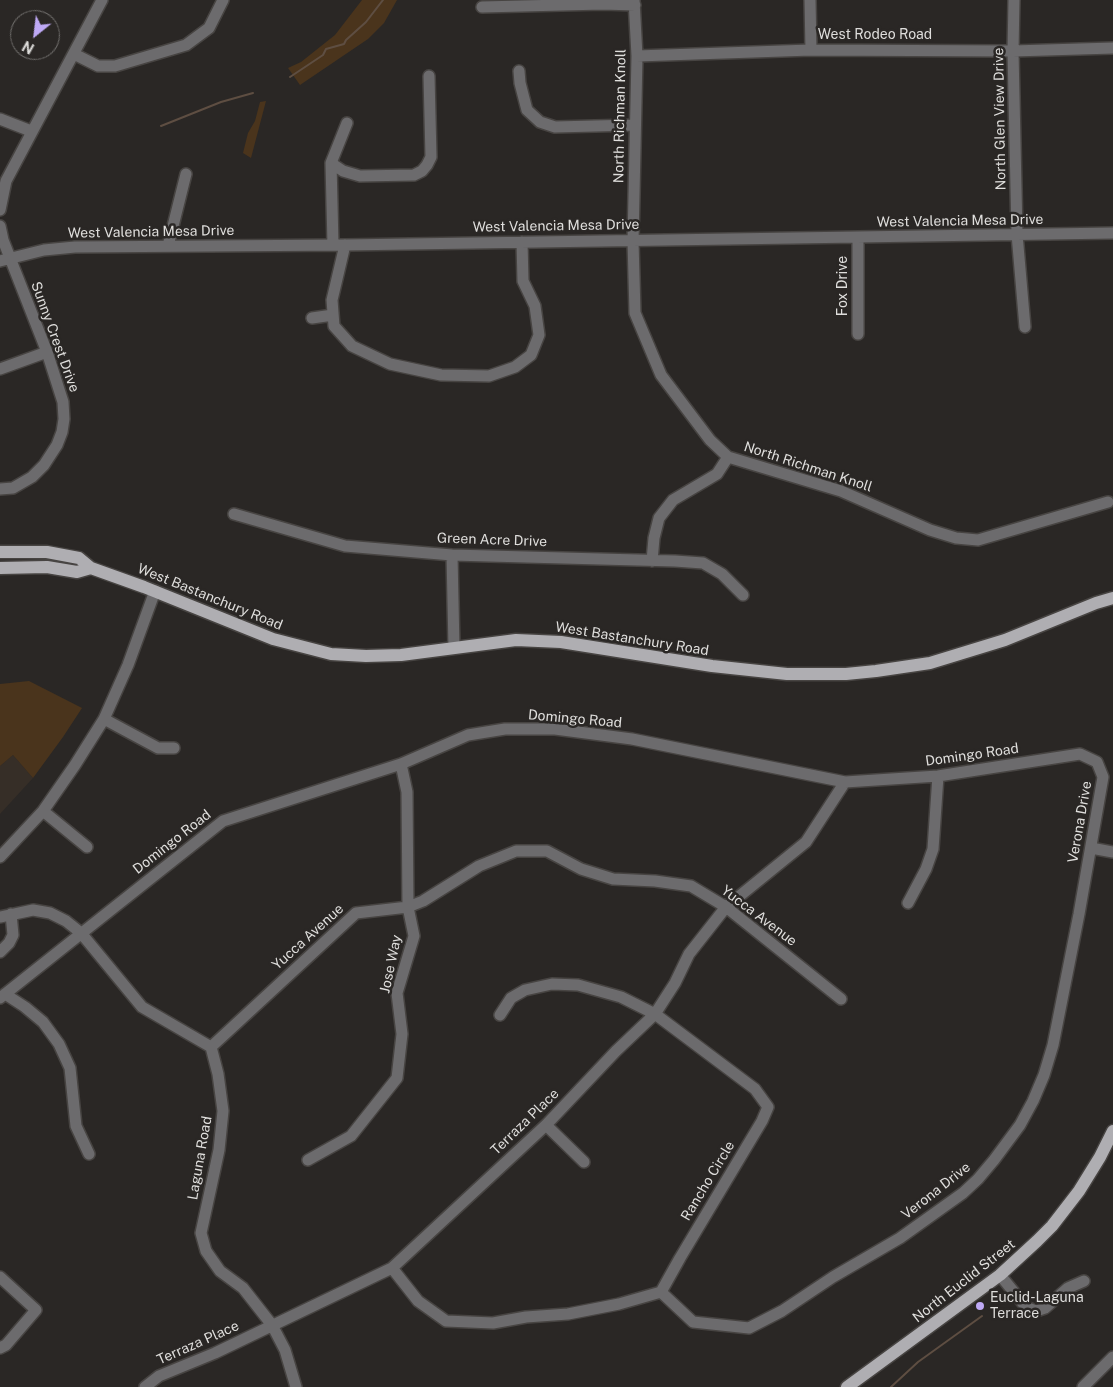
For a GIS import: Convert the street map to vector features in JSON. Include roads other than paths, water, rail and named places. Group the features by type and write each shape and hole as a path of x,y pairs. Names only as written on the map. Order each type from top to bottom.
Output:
{"main road":[{"name":"West Bastanchury Road","path":"0,552 47,552 79,558 91,568 155,591 273,639 331,654 400,656 516,640 561,642 712,666 787,674 846,674 930,663 967,653 1113,598"},
{"name":"West Bastanchury Road","path":"0,568 47,567 77,572 91,568"},
{"name":"North Euclid Street","path":"848,1387 1000,1275 1037,1241 1066,1208 1100,1157 1113,1131"}],"street":[{"path":"0,210 6,181 102,0"},
{"path":"74,54 98,66 115,66 186,45 209,28 223,0"},
{"path":"810,0 811,50"},
{"name":"North Glen View Drive","path":"1014,0 1013,51 1017,234 1025,327"},
{"name":"North Richman Knoll","path":"482,6 634,3 637,56 633,240 635,313 661,375 710,440 728,457 841,491 930,530 956,538 978,540 1108,502"},
{"name":"West Rodeo Road","path":"637,56 811,50 1013,51 1113,48"},
{"path":"518,71 527,110 540,122 555,127 635,125"},
{"path":"331,163 342,171 360,176 414,175 422,171 431,156 429,76"},
{"path":"0,119 31,132"},
{"path":"347,123 331,163 339,245 332,300 334,326 352,346 390,364 441,375 489,376 515,367 531,355 539,335 535,306 523,282 522,242"},
{"path":"168,246 186,174"},
{"name":"Sunny Crest Drive","path":"0,226 5,259 47,352 63,402 64,419 58,445 44,465 32,477 13,488 0,489"},
{"name":"West Valencia Mesa Drive","path":"5,259 44,250 75,247 339,245 770,237 858,238 1113,233"},
{"name":"Fox Drive","path":"858,238 858,334"},
{"path":"312,318 333,315"},
{"path":"0,368 47,352"},
{"path":"652,560 654,538 659,518 673,500 717,474 728,457"},
{"name":"Green Acre Drive","path":"234,514 345,546 452,555 703,563 722,574 743,595"},
{"path":"452,555 454,648"},
{"path":"0,857 43,811 104,719 128,665 155,591"},
{"path":"104,719 158,748 174,748"},
{"name":"Domingo Road","path":"2,996 224,821 401,764 468,735 505,729 554,729 632,740 845,782 938,776 1080,754 1097,762"},
{"name":"Verona Drive","path":"662,1292 693,1322 749,1328 782,1311 833,1277 900,1238 936,1213 978,1179 1020,1125 1044,1075 1053,1045 1103,777 1097,762"},
{"name":"Jose Way","path":"308,1160 352,1136 397,1078 402,1034 397,993 414,936 408,907 407,792 401,764"},
{"path":"908,903 926,869 933,849 938,776"},
{"name":"Terraza Place","path":"146,1387 159,1376 216,1353 392,1268 546,1125 616,1051 655,1014 675,983 689,954 726,907 806,842 845,782"},
{"path":"43,811 87,847"},
{"path":"1091,848 1113,852"},
{"name":"Yucca Avenue","path":"211,1047 356,913 408,907 423,902 479,866 516,851 547,851 581,869 613,879 655,880 691,886 726,907 841,999"},
{"path":"0,952 10,943 13,935 6,916 33,910 50,913 66,921 81,933 142,1007 211,1047"},
{"name":"Rancho Circle","path":"500,1014 511,998 525,990 552,984 578,986 621,997 655,1014 755,1089 768,1107 762,1121 680,1258 662,1292"},
{"path":"2,996 25,1007 43,1022 59,1044 70,1068 76,1126 89,1154"},
{"name":"Laguna Road","path":"211,1047 218,1074 223,1111 219,1150 201,1233 206,1251 220,1271 243,1288 272,1325 285,1350 296,1387"},
{"path":"546,1125 584,1162"},
{"path":"392,1268 418,1301 446,1321 493,1323 526,1317 568,1314 619,1304 662,1292"},
{"path":"1000,1275 1026,1308 1036,1312 1045,1308 1068,1288 1084,1281"},
{"path":"0,1277 36,1310 6,1345 0,1348"},
{"path":"1083,1387 1113,1357"}],"waterway":[{"path":"290,77 323,55 326,49 344,44 366,22 383,0"},
{"path":"161,126 221,102 253,93"},
{"path":"891,1387 918,1362 982,1316"}],"place":[{"name":"Euclid-Laguna Terrace","path":"980,1306"}]}
